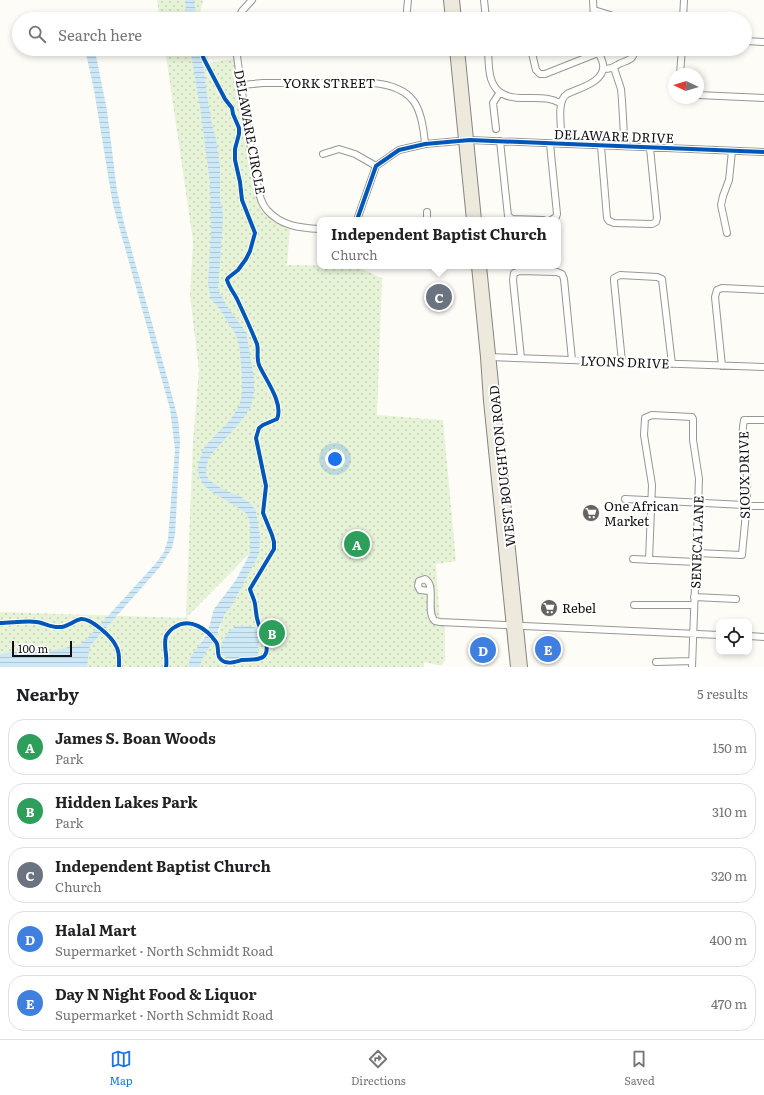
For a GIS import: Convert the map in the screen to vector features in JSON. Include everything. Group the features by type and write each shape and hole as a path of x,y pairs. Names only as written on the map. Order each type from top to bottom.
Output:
{"main road":[{"path":"448,0 449,12"},
{"path":"455,0 456,12"},
{"path":"455,56 477,217"},
{"path":"461,56 471,217"},
{"name":"WEST BOUGHTON ROAD","path":"476,269 488,357 515,626 523,667"},
{"name":"WEST BOUGHTON ROAD","path":"482,269 483,311"},
{"name":"WEST BOUGHTON ROAD","path":"515,626 515,667"}],"street":[{"path":"242,12 252,0"},
{"path":"407,10 408,0"},
{"path":"484,0 485,12"},
{"path":"593,0 594,10 600,12"},
{"path":"683,12 684,0"},
{"path":"752,41 764,42"},
{"name":"DELAWARE CIRCLE","path":"237,56 259,195 270,213 281,221 290,225 317,229"},
{"path":"488,56 489,73 493,84 500,92 511,96 547,98 560,103"},
{"path":"533,56 536,70 540,74 545,74 586,56"},
{"path":"561,144 560,103 563,96 598,79 603,69 600,56"},
{"path":"603,69 614,68 619,64 628,62 633,56"},
{"path":"680,68 681,56"},
{"path":"614,68 621,89 624,136"},
{"name":"YORK STREET","path":"242,85 262,83 387,84 409,96 415,103 421,114 425,144"},
{"path":"496,129 493,103 500,92"},
{"path":"704,95 764,98"},
{"path":"359,217 376,166 399,150 425,144 467,140"},
{"name":"DELAWARE DRIVE","path":"467,140 764,152"},
{"path":"500,142 509,217"},
{"path":"550,144 556,217"},
{"path":"600,146 607,218 609,221 614,223 652,224 656,222 657,218 650,148"},
{"path":"323,154 339,149 355,154 376,166"},
{"path":"727,232 721,205 729,180 732,151"},
{"path":"427,212 427,217"},
{"path":"520,358 513,280 514,273 520,271 557,272 562,274 564,279 572,360"},
{"path":"622,362 614,281 614,278 620,275 657,277 662,279 672,364"},
{"path":"722,366 715,297 717,290 722,288 764,290"},
{"name":"LYONS DRIVE","path":"488,357 764,367"},
{"name":"SENECA LANE","path":"651,501 652,485 644,430 645,418 652,416 693,418 693,440 699,479 699,503 692,664"},
{"name":"SIOUX DRIVE","path":"696,553 742,555 747,480 745,455 742,442 742,427 744,420 764,420"},
{"path":"625,499 764,506"},
{"path":"649,560 651,501"},
{"path":"633,559 696,562"},
{"path":"430,591 432,616 435,621 716,635"},
{"path":"694,597 736,598"},
{"path":"634,605 694,605"},
{"path":"752,636 764,637"},
{"path":"656,662 692,664"}],"green space":[{"path":"157,0 203,0 200,12 159,12"},
{"path":"166,56 208,56 209,63 234,59 256,191 264,209 268,214 278,222 290,228 287,265 317,265 317,269 361,269 382,278 377,415 443,420 456,561 436,564 440,625 445,626 445,660 442,665 424,662 424,667 199,667 206,652 218,635 222,621 260,536 256,511 249,519 250,553 186,618 193,442 199,370 190,296 193,241"},
{"path":"0,612 186,618 207,628 190,667 0,667"}],"water":[{"path":"185,0 194,0 196,12 186,12"},
{"path":"87,56 96,56 107,110 117,191 124,223 178,419 180,441 175,535 172,548 160,567 90,646 87,667 0,667 0,654 39,649 51,651 79,645 87,639 156,563 164,552 168,539 175,450 170,409 113,205 94,90"},
{"path":"191,56 201,56 220,167 220,201 223,218 218,290 229,309 246,332 254,378 254,392 251,406 243,419 209,457 206,474 209,480 222,489 241,497 250,503 256,511 260,536 259,553 232,605 225,614 218,630 218,635 206,652 199,667 188,667 191,656 208,631 214,609 236,580 250,553 249,519 245,512 208,489 203,484 199,476 198,466 202,452 206,445 230,420 239,406 242,395 242,374 239,344 235,333 211,299 208,284 211,233 210,183 200,107"},
{"path":"234,627 257,628 259,635 257,657 243,657 231,660 221,654 220,650 225,637"}],"cycle path":[{"path":"166,667 166,636 174,628 186,623 198,626 212,637 217,644 219,657 224,662 258,659 266,654 267,649 265,640 258,622 255,602 250,589 274,549 272,535 263,513 266,486 256,438 259,428 277,419 278,406 273,391 259,365 257,344 227,280 238,270 246,259 255,233 242,200 235,160 235,149 239,128 232,108 225,99 203,56"},
{"path":"358,217 376,166 399,150 425,144 470,140 764,152"},
{"path":"0,623 33,621 61,627 81,619 85,620 101,629 114,642 118,651 119,667"}],"place":[{"name":"Independent Baptist Church","path":"439,297"},
{"name":"One African Market","path":"591,513"},
{"name":"James S. Boan Woods","path":"357,544"},
{"name":"Rebel","path":"549,608"},
{"name":"Hidden Lakes Park","path":"272,633"},
{"name":"Day N Night Food & Liquor","path":"548,649"},
{"name":"Halal Mart","path":"483,650"}]}
